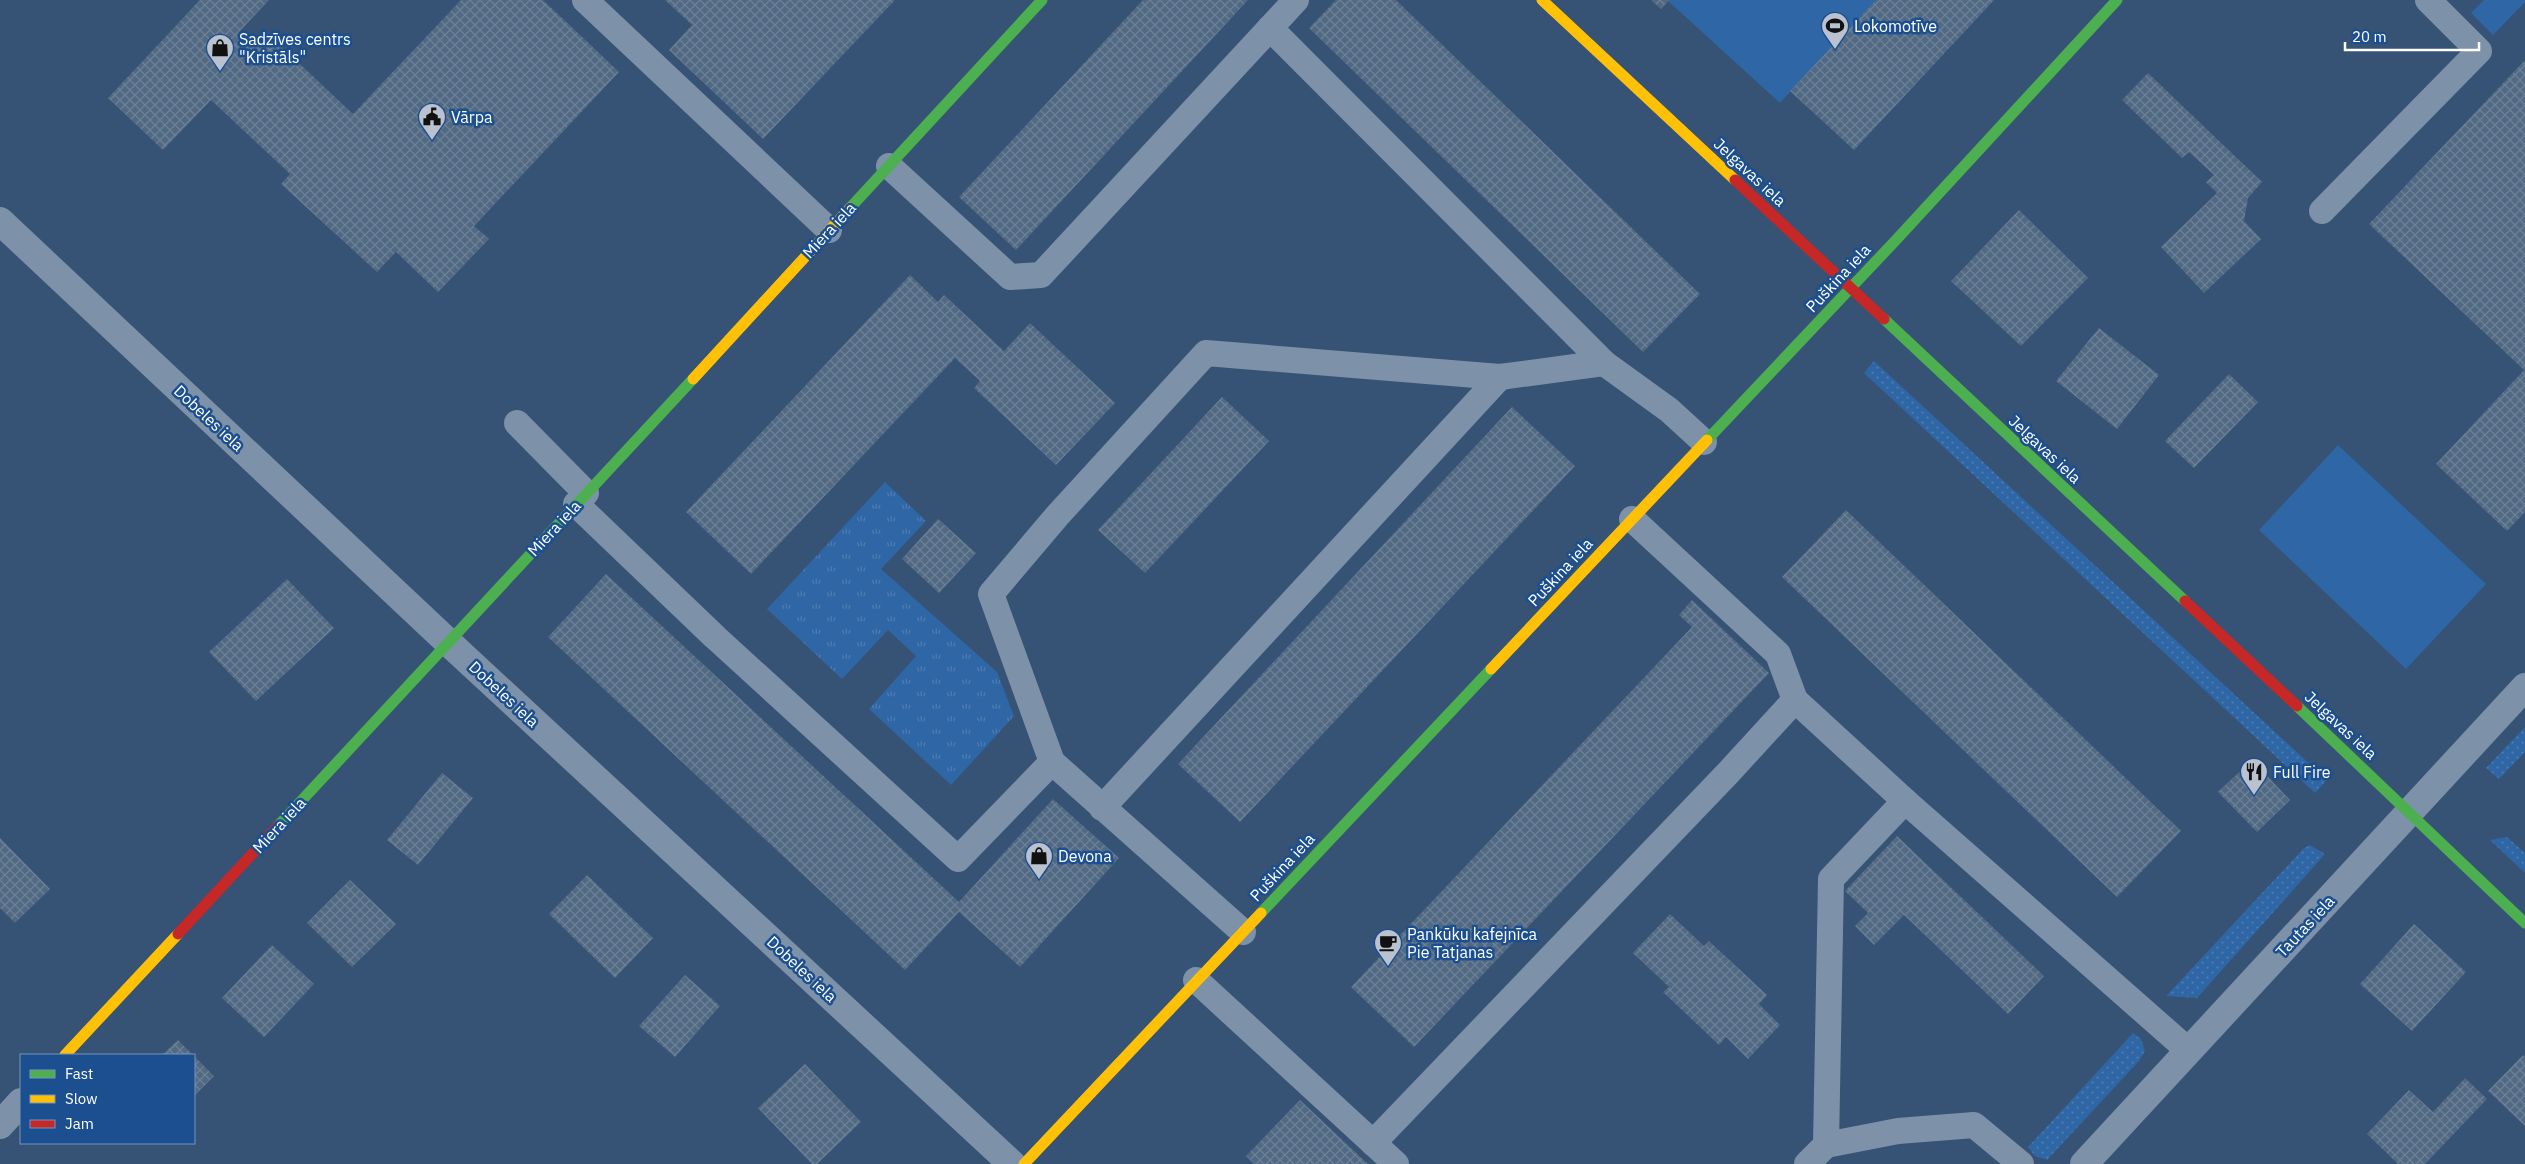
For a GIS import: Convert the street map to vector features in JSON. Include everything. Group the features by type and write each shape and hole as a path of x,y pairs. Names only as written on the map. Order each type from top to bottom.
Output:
{"street":[{"name":"Miera iela","path":"66,1054 449,643 1042,0"},
{"name":"Jelgavas iela","path":"1542,0 2525,923"},
{"name":"Puškina iela","path":"1024,1164 1850,288 2117,0"},
{"name":"Dobeles iela","path":"0,221 449,643 1012,1164"},
{"name":"Tautas iela","path":"2084,1164 2525,687"},
{"path":"0,1125 20,1103"}],"lane":[{"path":"585,0 830,230"},
{"path":"889,166 1010,277 1041,275 1296,0"},
{"path":"2322,211 2479,50 2428,0"},
{"path":"1270,28 1604,363 1669,410 1704,442"},
{"path":"1243,932 1052,762 991,594 1057,516 1206,353 1500,378 1604,363"},
{"path":"1102,808 1500,378"},
{"path":"517,423 581,499 722,643 958,859 1052,762"},
{"path":"1632,519 1778,654 1795,700 1905,801 2189,1050"},
{"path":"1373,1143 1728,773 1795,700"},
{"path":"1826,1145 1830,879 1905,801"},
{"path":"1196,980 1396,1164"},
{"path":"1807,1164 1826,1145 1898,1132 1974,1125 2021,1164"}],"green space":[{"name":"Lokomotīve","path":"1651,0 1994,0 1854,150 1791,91 1780,103 1668,1"},
{"path":"2484,0 2525,0 2525,2 2493,35 2471,13"},
{"path":"1874,361 2327,780 2315,793 1864,373"},
{"path":"2338,445 2486,584 2406,669 2259,530"},
{"path":"885,482 926,521 881,569 997,672 1014,716 951,785 869,709 916,656 888,630 842,679 767,609"},
{"path":"2525,727 2525,752 2499,779 2486,768"},
{"path":"2507,837 2525,853 2525,873 2490,840"},
{"path":"2310,845 2325,854 2197,998 2166,996 2304,848"},
{"path":"2133,1033 2141,1039 2145,1051 2139,1061 2047,1160 2035,1156 2028,1147"}],"building":[{"name":"Vārpa","path":"200,0 269,0 239,32 254,46 267,33 353,114 461,0 543,0 619,72 474,226 489,239 438,292 396,252 377,272 281,184 290,174 211,100 163,150 108,98"},
{"path":"665,0 895,0 763,139 669,50 692,25"},
{"path":"1143,0 1248,0 1016,250 959,197"},
{"path":"1336,0 1396,0 1700,294 1643,352 1309,28"},
{"path":"1651,0 1669,0 1661,9"},
{"path":"1876,0 1994,0 1854,150 1790,91"},
{"path":"2525,60 2525,512 2507,531 2436,464 2524,370 2369,224"},
{"path":"2148,73 2262,182 2248,198 2244,221 2261,239 2204,293 2161,247 2217,193 2206,182 2214,175 2189,152 2182,158 2122,100"},
{"path":"2019,210 2088,278 2021,346 1951,281"},
{"path":"910,275 938,302 944,295 1004,351 1030,323 1115,403 1056,465 974,388 980,381 955,358 751,574 686,512"},
{"path":"2099,328 2159,375 2117,429 2056,381"},
{"path":"2229,374 2258,402 2194,468 2165,441"},
{"path":"1222,397 1269,441 1145,573 1098,530"},
{"path":"1512,407 1575,466 1240,822 1178,764"},
{"path":"1846,510 2181,831 2117,897 1782,577"},
{"path":"938,519 976,553 939,593 902,559"},
{"path":"606,574 959,902 1053,799 1119,858 1020,967 959,912 905,970 548,637"},
{"path":"287,579 334,628 256,701 209,652"},
{"path":"1692,600 1769,673 1414,1047 1351,987 1692,627 1679,615"},
{"name":"Full Fire","path":"2252,760 2290,800 2257,832 2218,792"},
{"path":"442,773 473,798 418,865 387,840"},
{"path":"1897,836 2044,976 2008,1014 1904,915 1874,945 1855,926 1868,913 1845,891"},
{"path":"0,838 50,889 15,923 0,908"},
{"path":"587,875 653,938 615,978 549,914"},
{"path":"350,880 396,924 352,967 307,923"},
{"path":"1670,914 1704,946 1709,941 1767,995 1759,1004 1780,1025 1748,1059 1726,1037 1719,1045 1663,992 1669,987 1633,953"},
{"path":"2414,924 2466,972 2412,1031 2360,984"},
{"path":"272,945 314,984 264,1037 222,998"},
{"path":"685,975 720,1006 675,1057 639,1026"},
{"path":"178,1040 192,1054 163,1054"},
{"path":"2523,1055 2525,1057 2525,1126 2488,1091"},
{"path":"195,1057 214,1076 195,1095"},
{"path":"805,1064 861,1122 817,1164 812,1164 758,1108"},
{"path":"2465,1078 2487,1099 2425,1164 2398,1164 2367,1134 2409,1090 2433,1112"},
{"path":"1300,1100 1368,1164 1254,1164 1246,1156"}],"traffic: fast":[{"path":"850,208 1042,0"},
{"path":"1707,440 1896,240 2117,0"},
{"path":"1884,319 2185,601"},
{"path":"278,826 693,379"},
{"path":"1261,913 1491,669"},
{"path":"2297,706 2525,923"}],"traffic: slow":[{"path":"1542,0 1735,180"},
{"path":"693,379 850,208"},
{"path":"1491,669 1707,440"},
{"path":"1024,1164 1261,913"},
{"path":"66,1054 178,934"}],"traffic: jam":[{"path":"1735,180 1884,319"},
{"path":"2185,601 2297,706"},
{"path":"178,934 278,826"}],"place":[{"name":"Lokomotīve","path":"1835,50"},
{"name":"Sadzīves centrs \"Kristāls\"","path":"220,72"},
{"name":"Vārpa","path":"432,141"},
{"name":"Full Fire","path":"2254,796"},
{"name":"Devona","path":"1039,880"},
{"name":"Pankūku kafejnīca Pie Tatjanas","path":"1388,967"}]}
